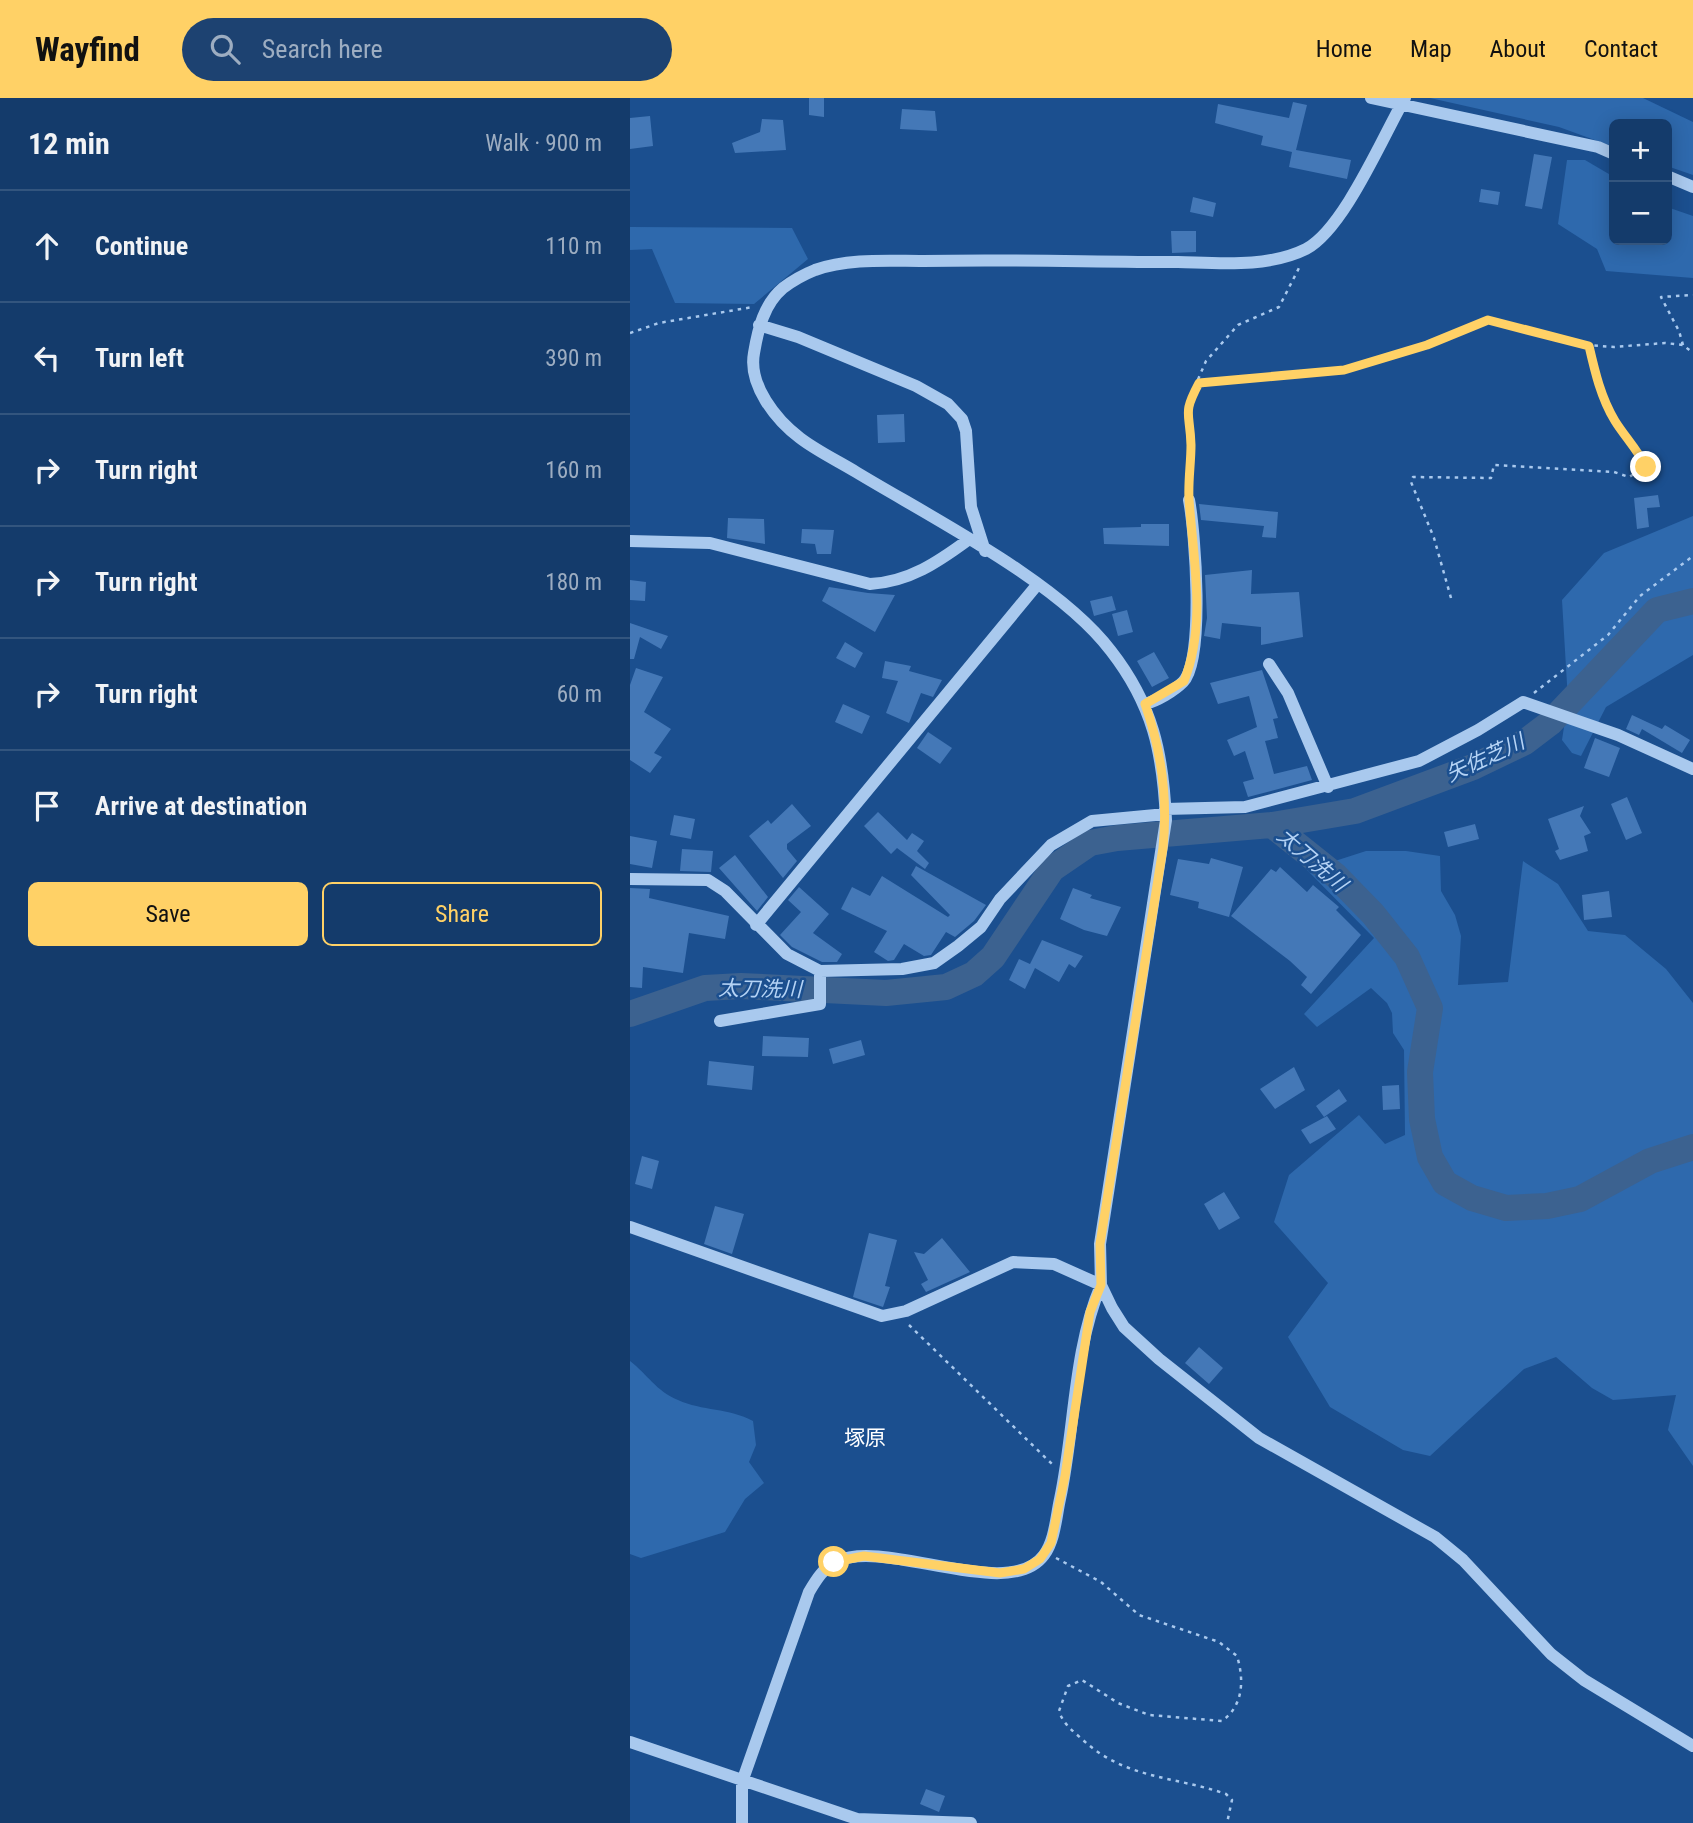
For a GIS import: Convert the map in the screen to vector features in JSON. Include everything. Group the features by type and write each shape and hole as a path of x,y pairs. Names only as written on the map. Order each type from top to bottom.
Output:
{"street":[{"path":"1371,98 1403,101 1609,152"},
{"path":"741,1823 742,1782 809,1592 816,1580 834,1562 864,1556 1000,1573 1024,1569 1040,1559 1047,1550 1065,1476 1090,1312 1101,1285 1100,1244 1163,848 1166,814 1164,770 1145,704 1110,650 1079,617 1037,585 801,438 776,416 760,390 753,361 759,325 767,308 782,289 815,270 867,262 1227,263 1275,260 1309,248 1332,226 1403,101"},
{"path":"1672,178 1693,187"},
{"path":"759,325 798,337 916,386 948,404 961,419 966,431 971,507 985,551"},
{"path":"1145,704 1184,681 1190,666 1196,607 1193,519 1189,500"},
{"path":"630,541 710,543 870,584 888,583 917,573 968,540"},
{"path":"756,925 1037,585"},
{"path":"1269,664 1288,694 1328,787"},
{"path":"630,879 708,880 724,891 787,954 820,971 902,969 934,963 981,927 1000,899 1051,845 1091,821 1245,807 1328,787 1419,761 1523,702 1667,755 1693,769"},
{"path":"720,1021 821,1004 820,971"},
{"path":"630,1227 882,1316 893,1315 1013,1262 1054,1264 1101,1285 1124,1327 1190,1384 1259,1438 1435,1537 1463,1560 1559,1660 1584,1681 1693,1746"},
{"path":"630,1742 858,1819 971,1823"}],"path":[{"path":"1189,500 1191,443 1186,407 1199,383 1206,361 1238,325 1279,307 1309,248"},
{"path":"1693,295 1661,297 1679,331 1683,345 1693,353"},
{"path":"630,332 659,323 717,312 761,305 767,308"},
{"path":"1199,383 1344,370 1427,345 1488,320 1589,346 1683,345"},
{"path":"1451,598 1434,538 1411,482 1413,477 1491,478 1494,465 1615,472 1629,477 1646,467 1636,446 1615,421 1600,390 1589,346"},
{"path":"1523,702 1608,635 1640,596 1693,556"},
{"path":"893,1315 918,1332 1065,1476"},
{"path":"1047,1550 1065,1564 1101,1581 1139,1615 1219,1642 1237,1656 1242,1684 1240,1695 1229,1716 1223,1721 1149,1715 1118,1703 1082,1680 1068,1686 1059,1711 1067,1726 1093,1750 1119,1766 1226,1794 1232,1800 1227,1823"}],"shaded area":[{"path":"1430,98 1643,98 1693,122 1693,175 1672,168 1672,119 1609,119 1609,145 1559,127"},
{"path":"1567,160 1585,160 1609,174 1609,245 1672,245 1672,209 1693,216 1693,278 1606,271 1597,249 1558,224"},
{"path":"630,227 792,228 808,259 754,304 675,303 652,249 630,250"},
{"path":"1693,516 1693,655 1606,707 1581,756 1572,753 1562,740 1568,701 1562,600 1604,553"},
{"path":"1366,851 1406,851 1440,856 1441,891 1455,915 1461,936 1458,985 1508,982 1523,861 1558,884 1588,931 1625,935 1666,969 1693,1003 1693,1466 1668,1430 1676,1395 1613,1400 1592,1388 1556,1357 1524,1369 1430,1456 1403,1450 1330,1407 1288,1337 1328,1283 1274,1222 1289,1175 1359,1115 1385,1144 1405,1135 1404,1050 1393,1033 1392,1013 1387,1003 1371,988 1317,1027 1304,1014 1374,938 1307,870"},
{"path":"630,1361 670,1396 687,1404 735,1414 753,1421 756,1445 749,1462 764,1483 745,1499 725,1532 641,1558 630,1554"}],"building":[{"path":"809,98 824,98 824,117 809,115"},
{"path":"1293,102 1307,105 1296,150 1351,160 1347,179 1289,167 1292,152 1261,145 1263,136 1215,123 1218,104 1289,118"},
{"path":"902,109 935,111 937,131 900,129"},
{"path":"650,116 653,146 630,149 630,118"},
{"path":"762,119 783,120 786,150 735,153 732,143 760,132"},
{"path":"1534,154 1552,157 1542,209 1525,206"},
{"path":"1481,189 1500,192 1498,205 1479,202"},
{"path":"1193,197 1216,203 1213,217 1190,212"},
{"path":"1171,231 1196,231 1196,252 1172,253"},
{"path":"904,414 905,442 878,443 877,415"},
{"path":"1658,495 1660,507 1647,508 1649,527 1637,529 1634,498"},
{"path":"1199,504 1278,512 1276,538 1262,537 1264,526 1201,520"},
{"path":"728,518 764,519 765,544 727,538"},
{"path":"1141,524 1169,524 1169,546 1104,544 1103,528 1141,527"},
{"path":"802,529 834,530 831,554 817,554 815,544 801,543"},
{"path":"1252,570 1251,594 1299,592 1303,637 1261,645 1261,627 1222,623 1220,639 1204,636 1207,618 1205,575"},
{"path":"630,580 646,582 645,601 630,600"},
{"path":"829,587 895,595 875,632 822,601"},
{"path":"1112,596 1116,610 1094,616 1090,601"},
{"path":"1127,610 1133,632 1118,636 1112,614"},
{"path":"630,623 668,636 661,649 640,637 634,659 630,659"},
{"path":"845,642 863,653 855,668 836,658"},
{"path":"1154,652 1169,678 1152,687 1137,661"},
{"path":"885,661 911,666 909,671 942,680 933,697 921,693 909,723 886,713 898,681 882,678"},
{"path":"636,668 663,677 644,712 671,729 654,753 662,757 650,773 630,760 630,685"},
{"path":"1262,670 1278,718 1273,719 1278,738 1265,741 1274,774 1307,766 1312,780 1248,797 1243,782 1254,779 1245,751 1234,756 1227,740 1257,727 1249,696 1218,704 1210,683"},
{"path":"843,704 870,716 862,734 835,722"},
{"path":"1632,715 1662,729 1665,725 1690,740 1682,753 1642,729 1639,735 1626,729"},
{"path":"928,732 952,748 940,764 917,748"},
{"path":"1595,738 1620,748 1609,777 1584,768"},
{"path":"1627,797 1642,833 1626,840 1611,804"},
{"path":"792,804 811,826 787,844 787,849 797,861 783,878 749,836 768,820 771,824"},
{"path":"1584,806 1580,816 1591,833 1584,836 1588,851 1560,860 1555,851 1559,849 1548,819"},
{"path":"878,812 907,840 912,833 924,841 917,851 929,863 925,869 897,848 891,854 864,826"},
{"path":"674,815 695,819 691,839 670,835"},
{"path":"1475,824 1479,839 1448,847 1444,832"},
{"path":"630,836 657,841 652,868 630,864"},
{"path":"682,849 713,851 711,872 680,871"},
{"path":"735,855 768,897 757,911 719,868"},
{"path":"1211,858 1243,867 1229,917 1198,908 1199,902 1170,895 1178,859 1209,864"},
{"path":"916,866 986,905 974,921 955,937 946,932 931,955 924,956 904,944 894,960 888,961 874,952 887,931 841,909 852,887 870,896 882,876 948,917 950,915 911,875"},
{"path":"1280,867 1307,892 1313,885 1339,907 1336,910 1361,935 1311,994 1301,985 1307,977 1231,916 1271,869 1276,872"},
{"path":"799,887 829,914 813,933 842,954 837,962 822,962 792,947 780,935 801,912 788,900"},
{"path":"630,888 650,889 649,898 729,916 725,939 689,933 683,973 643,967 642,988 630,987"},
{"path":"1073,888 1092,895 1090,898 1121,907 1107,936 1084,930 1060,919"},
{"path":"1609,891 1612,917 1584,920 1582,895"},
{"path":"1042,940 1083,956 1075,968 1069,964 1059,982 1035,968 1025,989 1009,980 1019,959 1030,964"},
{"path":"763,1036 809,1038 808,1057 762,1056"},
{"path":"861,1040 865,1055 833,1064 829,1049"},
{"path":"709,1061 754,1066 752,1090 707,1085"},
{"path":"1294,1067 1305,1090 1275,1109 1260,1089"},
{"path":"1399,1085 1400,1109 1383,1110 1382,1086"},
{"path":"1339,1089 1347,1101 1324,1117 1316,1106"},
{"path":"1327,1116 1336,1129 1310,1144 1301,1130"},
{"path":"642,1156 659,1161 652,1189 635,1184"},
{"path":"1224,1192 1240,1218 1219,1230 1204,1204"},
{"path":"715,1206 744,1214 732,1254 704,1244"},
{"path":"869,1233 897,1240 885,1286 890,1287 883,1307 853,1297"},
{"path":"942,1238 970,1272 926,1292 921,1284 928,1280 914,1252 924,1254"},
{"path":"1199,1347 1223,1368 1209,1384 1185,1363"},
{"path":"926,1789 945,1796 939,1812 920,1804"}],"waterway":[{"name":"太刀洗川","path":"630,1014 705,988 741,986 886,993 946,987 974,974 993,957 1052,869 1090,843 1117,838 1272,825 1355,811 1473,767 1525,742 1550,723 1657,610 1693,601"},
{"name":"太刀洗川","path":"1272,825 1336,876 1373,914 1407,957 1430,1008 1420,1072 1422,1119 1430,1157 1445,1183 1472,1198 1506,1208 1547,1206 1580,1199 1650,1161 1693,1147"}],"district":[{"name":"塚原","path":"865,1438"}],"route":[{"path":"834,1562 846,1557 864,1556 1000,1573 1033,1565 1051,1543 1065,1476 1090,1312 1101,1285 1100,1244 1163,848 1166,820 1164,770 1145,704 1184,681 1194,648 1195,557 1189,500 1191,443 1186,407 1199,383 1344,370 1427,345 1488,320 1589,346 1600,390 1615,421 1636,446 1646,467"}],"water label":[{"name":"矢佐芝川","path":"1485,758"}]}
